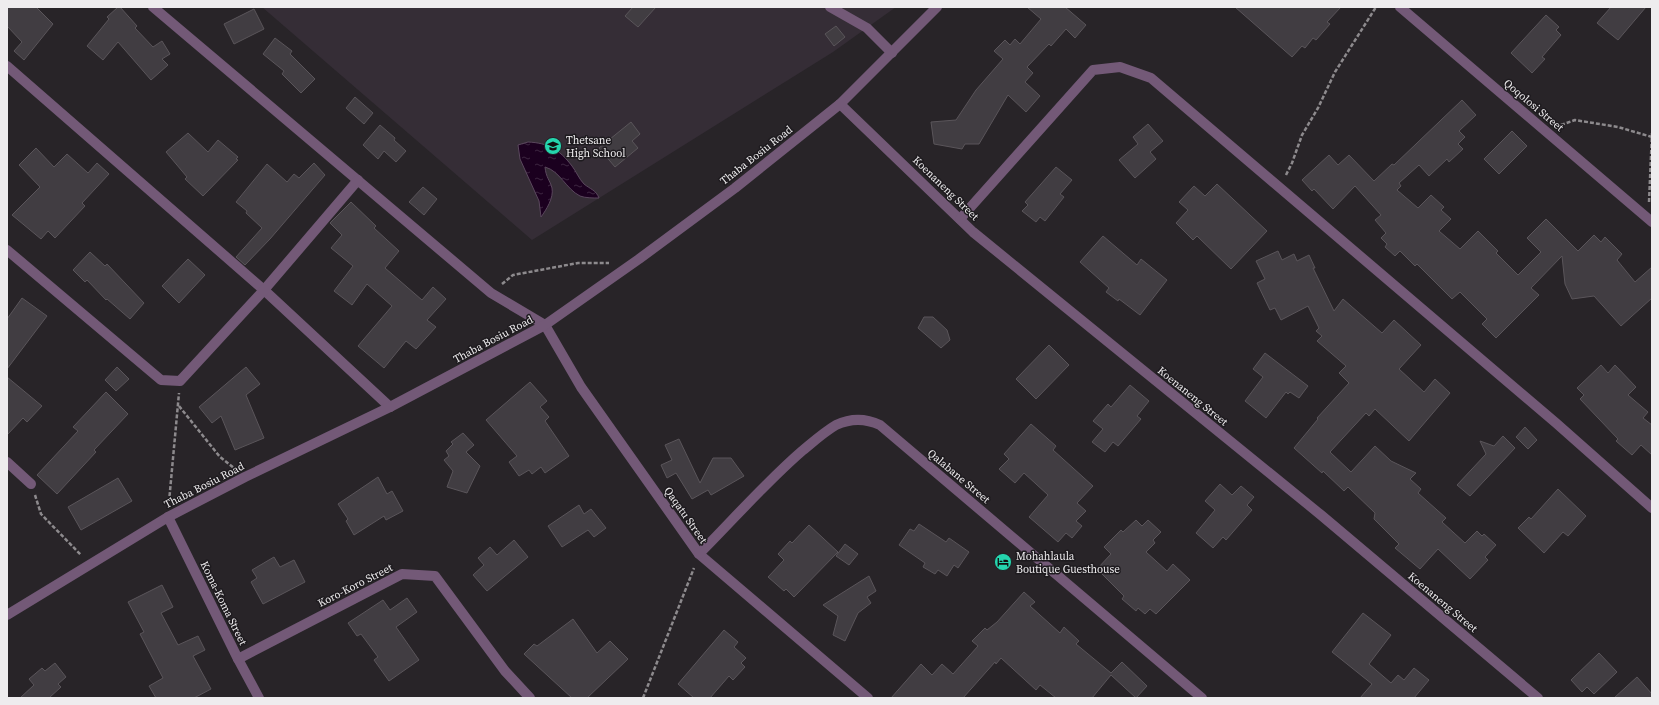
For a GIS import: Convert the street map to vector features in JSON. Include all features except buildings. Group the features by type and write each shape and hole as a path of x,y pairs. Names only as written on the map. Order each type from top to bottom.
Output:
{"street":[{"path":"153,7 491,293 545,325"},
{"path":"830,7 866,28 892,52"},
{"name":"Thaba Bosiu Road","path":"7,615 168,517 245,477 390,407 545,325 639,259 735,188 840,104 938,7"},
{"name":"Qoqolosi Street","path":"1400,7 1652,222"},
{"path":"7,66 264,290 390,407"},
{"path":"960,219 1093,70 1120,66 1151,78 1556,423 1652,508"},
{"name":"Koenaneng Street","path":"840,104 980,237 1320,515 1538,698"},
{"path":"7,250 161,380 180,381 264,290 358,180"},
{"name":"Qaqatu Street","path":"545,325 581,387 699,554 868,698"},
{"name":"Qalabane Street","path":"699,554 784,467 819,437 836,425 850,420 863,419 871,421 880,425 1202,698"},
{"path":"7,462 31,484"},
{"name":"Koma-Koma Street","path":"168,517 238,659 259,698"},
{"name":"Koro-Koro Street","path":"238,659 402,574 435,576 505,671 530,698"}],"path":[{"path":"1280,188 1292,163 1302,135 1318,108 1335,72 1376,7"},
{"path":"1545,131 1575,120 1618,127 1652,137"},
{"path":"1649,202 1652,133"},
{"path":"491,293 513,275 578,263 611,263"},
{"path":"168,517 180,381"},
{"path":"178,406 220,456 245,477"},
{"path":"31,484 41,514 90,564"},
{"path":"643,698 699,554"}],"shaded area":[{"name":"Thetsane High School","path":"262,7 896,7 833,52 532,240"}],"water":[{"path":"528,142 541,144 558,151 572,166 582,182 595,191 599,198 587,198 580,196 575,193 555,172 545,167 546,174 552,188 552,196 541,217 539,201 520,159 518,145"}],"place":[{"name":"Thetsane High School","path":"553,146"},
{"name":"Mohahlaula Boutique Guesthouse","path":"1003,562"}]}
